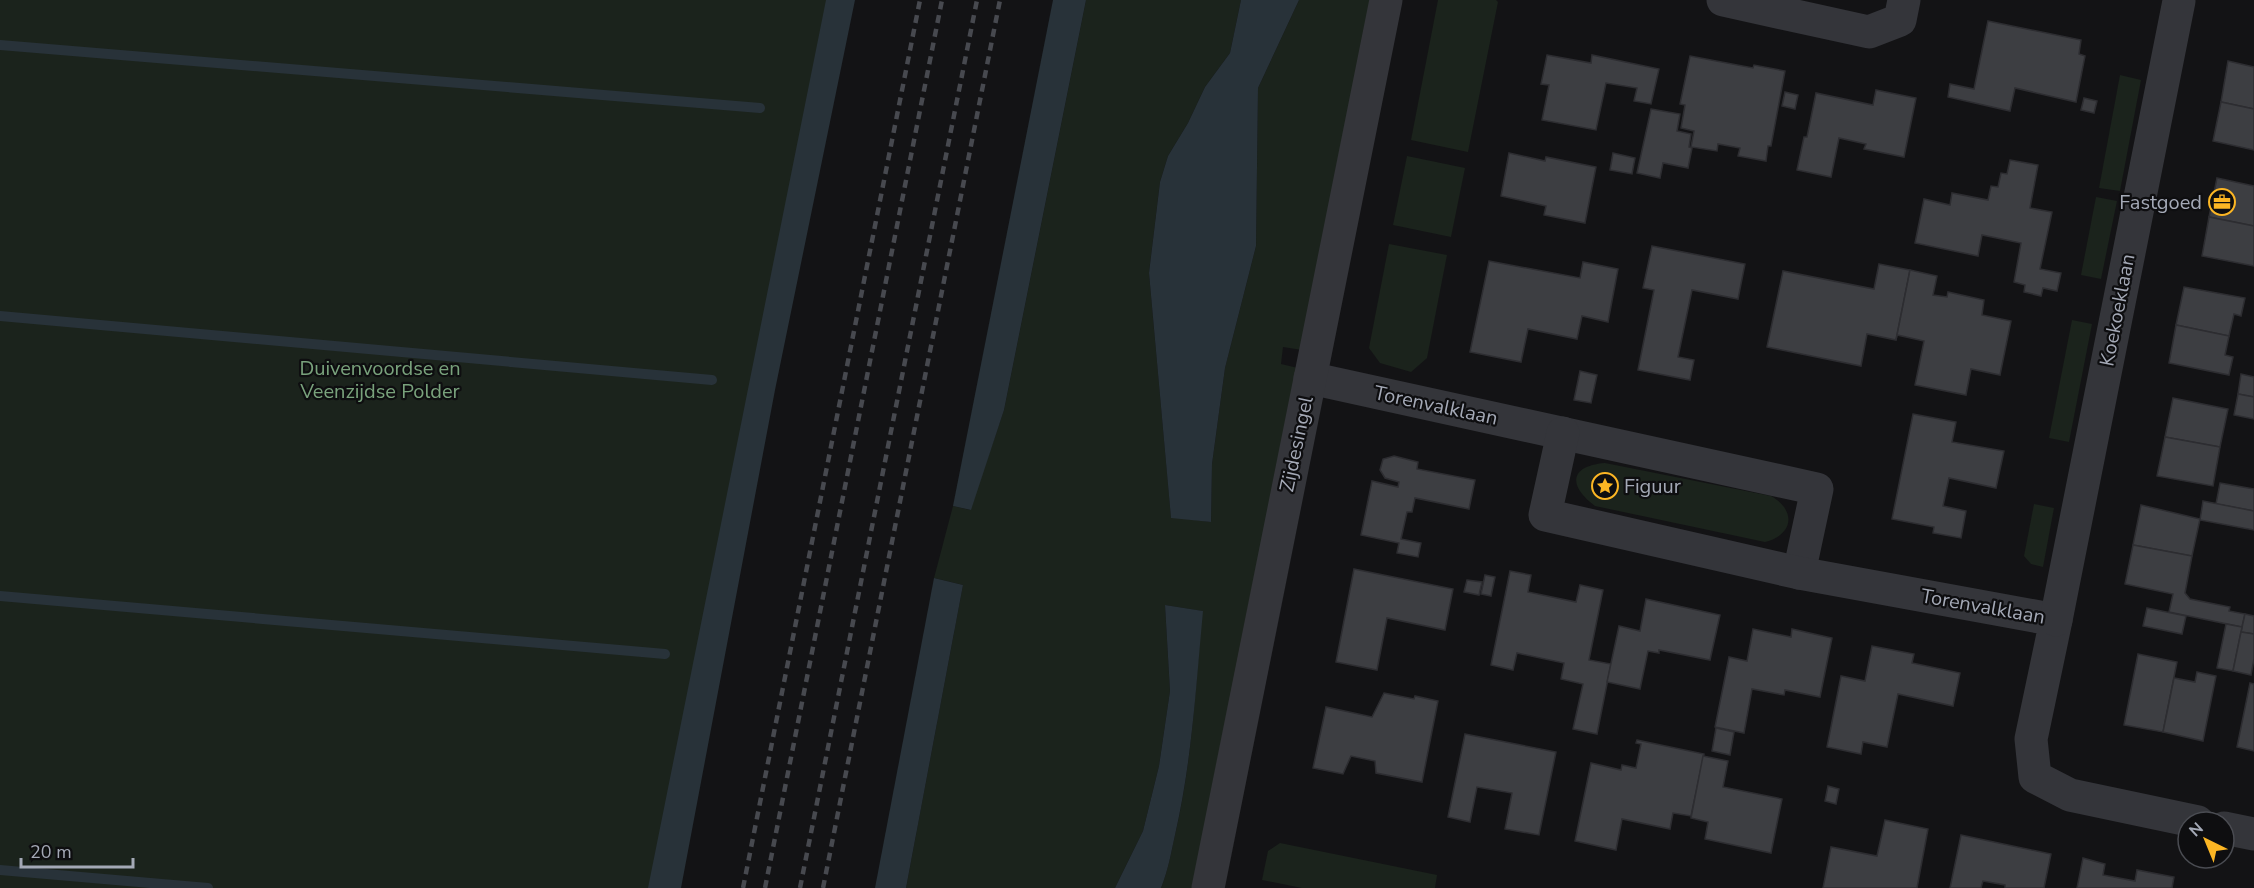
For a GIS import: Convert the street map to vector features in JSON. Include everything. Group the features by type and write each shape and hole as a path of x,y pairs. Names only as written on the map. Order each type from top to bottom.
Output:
{"street":[{"name":"Zijdesingel","path":"1208,888 1386,0"},
{"path":"1723,0 1869,32 1900,20 1904,0"},
{"name":"Koekoeklaan","path":"2056,620 2178,0"},
{"name":"Torenvalklaan","path":"1310,378 1817,489 1799,573"},
{"name":"Torenvalklaan","path":"1563,433 1545,514 1799,573 2056,620 2031,739 2035,777 2070,795 2176,817"},
{"path":"2236,830 2254,834"}],"green space":[{"name":"Duivenvoordse en Veenzijdse Polder","path":"0,0 840,0 669,888 0,888"},
{"path":"1086,0 1241,0 1230,53 1205,87 1188,123 1168,156 1160,182 1149,273 1171,517 1211,522 1212,464 1225,368 1256,246 1258,88 1299,0 1372,0 1302,350 1283,347 1281,364 1298,368 1195,888 1161,888 1171,855 1186,780 1202,611 1165,605 1170,691 1159,766 1143,831 1115,888 906,888 963,585 934,578 953,506 970,510 1004,410"},
{"path":"1438,0 1496,0 1498,2 1468,152 1411,140"},
{"path":"2120,75 2141,80 2120,191 2099,188"},
{"path":"1407,156 1465,168 1451,237 1393,225"},
{"path":"2096,197 2117,201 2101,279 2081,275"},
{"path":"1389,244 1447,255 1427,358 1411,372 1380,363 1369,348"},
{"path":"2072,320 2092,324 2069,442 2049,438"},
{"path":"1605,463 1771,496 1779,502 1788,515 1786,528 1774,539 1765,542 1595,506 1580,491 1576,478 1584,468"},
{"path":"2034,504 2054,508 2043,567 2031,564 2024,556"},
{"path":"1280,843 1437,875 1435,888 1302,888 1262,880 1268,851"}],"shaded area":[{"path":"826,0 855,0 775,390 681,888 648,888"},
{"path":"1053,0 1086,0 1004,410 971,510 953,506"},
{"path":"1241,0 1299,0 1258,88 1256,246 1225,368 1212,464 1211,522 1171,518 1149,273 1160,182 1168,156 1188,123 1205,87 1230,53"},
{"path":"934,578 963,585 906,888 875,888"},
{"path":"1165,605 1203,611 1186,779 1169,862 1161,888 1115,888 1143,831 1159,766 1170,691"}],"building":[{"path":"1988,21 2081,40 2079,54 2085,56 2076,102 2015,88 2010,111 1948,97 1950,84 1974,89"},
{"path":"1547,55 1591,63 1592,55 1659,69 1651,104 1634,101 1637,88 1606,83 1596,130 1542,120 1549,85 1541,84"},
{"path":"1690,56 1753,68 1754,65 1785,71 1766,161 1738,156 1740,148 1718,144 1717,151 1691,147 1694,131 1681,128 1685,105 1680,104"},
{"path":"2228,61 2254,67 2254,109 2221,102"},
{"path":"1876,90 1916,98 1904,157 1864,149 1866,144 1839,138 1831,177 1797,170 1804,137 1807,137 1816,93 1873,105"},
{"path":"1785,92 1798,95 1795,109 1782,106"},
{"path":"2084,98 2097,101 2094,113 2081,110"},
{"path":"2221,102 2254,109 2254,150 2213,141"},
{"path":"1651,109 1680,114 1677,131 1691,134 1689,147 1692,148 1688,168 1663,163 1660,178 1637,173"},
{"path":"1509,153 1545,161 1546,157 1596,167 1585,223 1544,215 1546,206 1501,196"},
{"path":"1613,153 1635,158 1632,174 1610,170"},
{"path":"2010,160 2038,165 2030,208 2052,212 2040,269 2061,273 2057,291 2043,288 2041,296 2024,292 2025,285 2014,282 2021,243 1982,235 1978,256 1915,243 1924,199 1950,205 1952,193 1988,200 1991,186 1998,187 2001,173 2007,174"},
{"path":"2217,178 2254,186 2254,226 2209,217"},
{"path":"2209,217 2254,226 2254,266 2202,256"},
{"path":"1652,246 1745,264 1738,299 1692,290 1678,357 1694,360 1690,380 1638,370 1654,290 1643,288"},
{"path":"1489,261 1580,278 1583,262 1618,269 1608,322 1582,316 1577,339 1528,329 1521,362 1470,352"},
{"path":"1879,264 1910,270 1896,340 1867,334 1861,366 1767,347 1783,271 1874,289"},
{"path":"1910,270 1937,276 1933,295 1947,297 1948,292 1984,300 1982,315 2011,321 2000,375 1971,369 1966,395 1915,385 1924,341 1897,335"},
{"path":"2184,287 2245,298 2241,316 2234,314 2229,336 2176,325"},
{"path":"2176,325 2229,336 2225,355 2233,357 2229,375 2169,363"},
{"path":"1580,371 1597,375 1591,403 1574,400"},
{"path":"2241,374 2254,377 2254,397 2238,394"},
{"path":"2238,394 2254,397 2254,419 2234,415"},
{"path":"2173,398 2228,409 2220,447 2165,437"},
{"path":"1913,414 1956,422 1952,442 2004,451 1996,488 1949,478 1943,506 1966,511 1961,538 1933,533 1934,527 1892,519"},
{"path":"2165,437 2220,447 2213,486 2157,476"},
{"path":"1394,456 1418,462 1417,469 1475,480 1469,509 1415,498 1412,512 1407,512 1401,539 1421,543 1418,557 1397,553 1399,543 1361,535 1372,481 1398,487 1399,482 1385,478 1380,470 1383,459"},
{"path":"2220,483 2254,489 2254,511 2216,504"},
{"path":"2203,501 2254,511 2254,530 2200,520"},
{"path":"2141,505 2200,519 2192,556 2133,545"},
{"path":"2133,545 2192,556 2185,593 2190,599 2230,607 2229,611 2245,614 2242,627 2169,612 2173,594 2125,584"},
{"path":"1354,569 1453,589 1445,630 1387,618 1377,670 1336,662"},
{"path":"1510,571 1531,575 1528,592 1576,602 1580,585 1603,590 1589,660 1611,664 1597,734 1573,729 1583,684 1561,679 1564,663 1517,653 1513,670 1491,665"},
{"path":"1485,575 1495,577 1491,596 1481,594"},
{"path":"1467,580 1482,582 1479,595 1464,592"},
{"path":"1646,599 1720,615 1710,660 1659,650 1659,653 1648,651 1640,689 1607,682 1619,626 1640,631"},
{"path":"2147,608 2186,616 2182,634 2143,626"},
{"path":"2245,614 2254,616 2254,634 2241,632"},
{"path":"2226,624 2242,627 2233,671 2217,668"},
{"path":"1753,629 1791,637 1792,629 1832,638 1820,697 1785,690 1784,695 1752,689 1744,733 1715,727 1729,657 1747,661"},
{"path":"2241,632 2254,634 2254,659 2251,675 2233,671"},
{"path":"1872,646 1914,654 1912,663 1960,673 1953,706 1898,694 1887,747 1863,742 1861,754 1827,747 1841,676 1865,681"},
{"path":"2138,654 2177,662 2163,732 2124,725"},
{"path":"2197,672 2216,676 2203,741 2163,732 2174,678 2195,682"},
{"path":"2250,683 2254,684 2254,751 2237,747"},
{"path":"1384,693 1438,701 1422,782 1376,773 1375,761 1351,756 1343,774 1313,768 1326,707 1372,717"},
{"path":"1716,728 1734,732 1730,755 1712,751"},
{"path":"1465,734 1556,752 1539,835 1505,829 1512,793 1477,787 1470,822 1448,817"},
{"path":"1637,740 1704,754 1691,816 1673,813 1670,829 1622,819 1616,850 1575,841 1591,763 1621,770 1622,765 1636,768 1641,744 1636,743"},
{"path":"1703,756 1728,761 1723,787 1782,799 1771,853 1705,839 1708,822 1691,818"},
{"path":"1828,786 1839,789 1836,804 1825,801"},
{"path":"1885,820 1928,829 1917,888 1823,888 1831,847 1877,856"},
{"path":"1961,835 2051,854 2044,888 2005,888 2005,885 1983,881 1981,888 1950,888"},
{"path":"2083,858 2105,864 2103,875 2135,881 2137,870 2174,877 2172,888 2077,888"}],"waterway":[{"path":"0,45 760,108"},
{"path":"0,316 712,380"},
{"path":"0,596 665,654"},
{"path":"0,870 208,888"}],"railway":[{"path":"743,888 920,0"},
{"path":"765,888 942,0"},
{"path":"800,888 977,0"},
{"path":"823,888 1000,0"}],"place":[{"name":"Fastgoed","path":"2222,202"},
{"name":"Figuur","path":"1605,486"}]}
